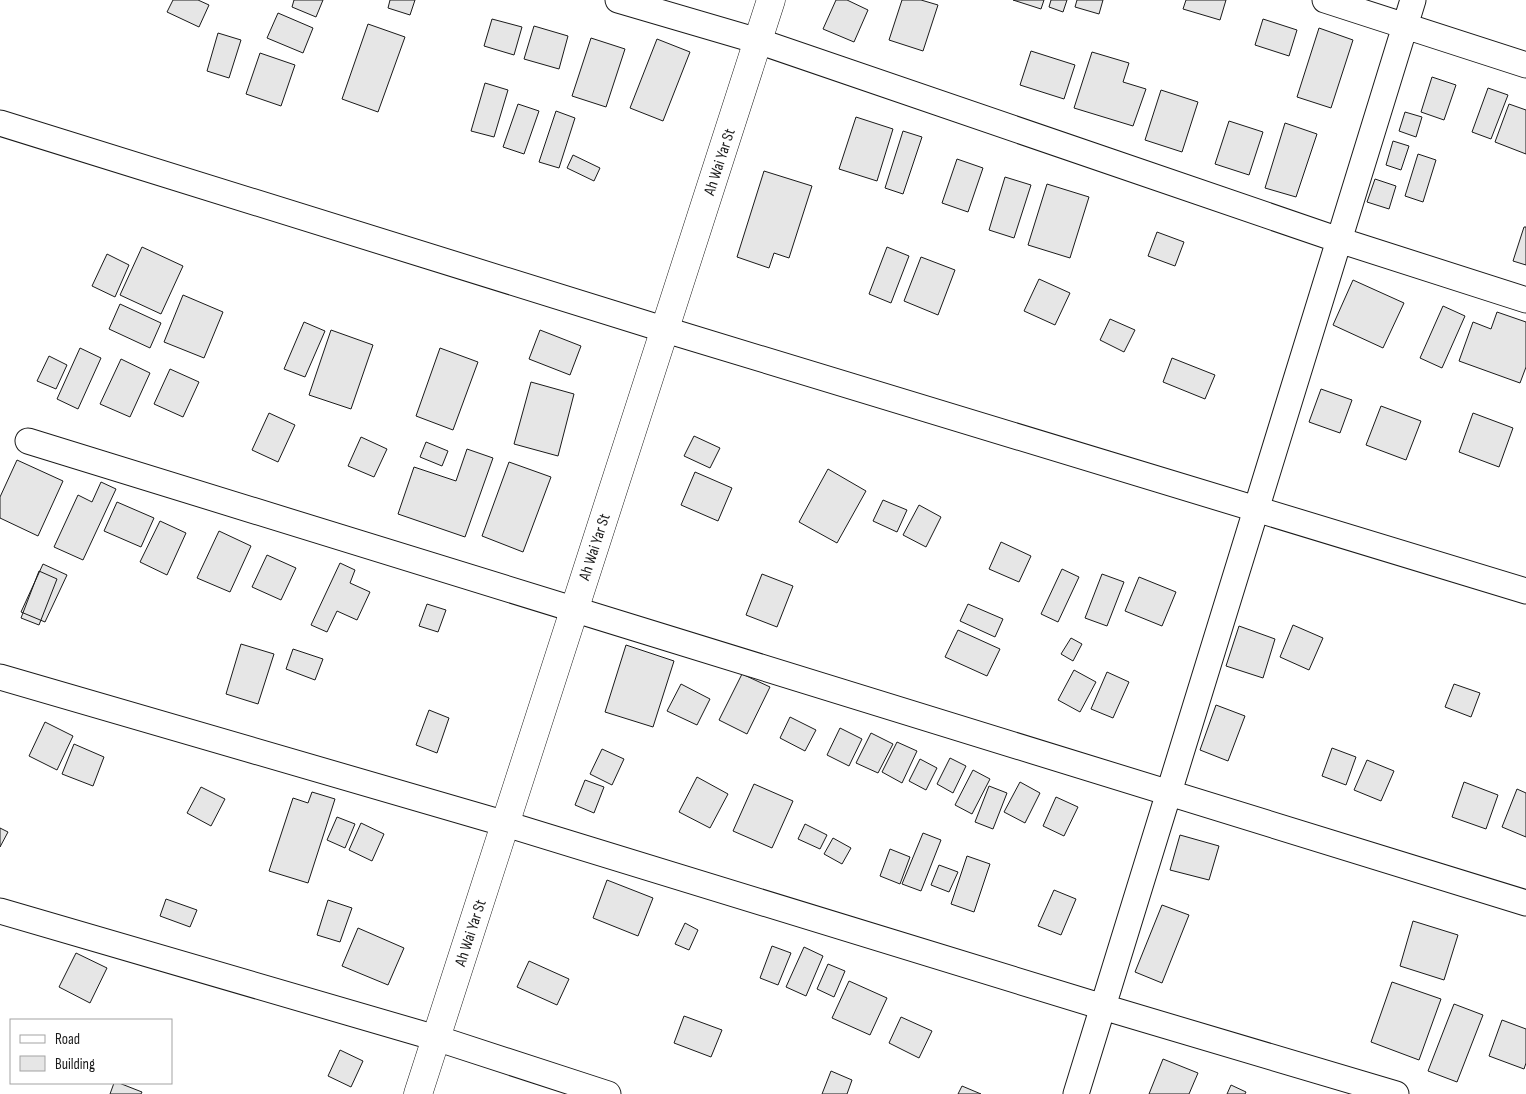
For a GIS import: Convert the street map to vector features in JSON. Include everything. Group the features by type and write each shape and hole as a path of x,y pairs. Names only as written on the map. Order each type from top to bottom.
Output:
{"street":[{"path":"618,0 758,41 1339,240 1526,300"},
{"name":"Ah Wai Yar St","path":"418,1094 771,0"},
{"path":"1325,0 1526,65"},
{"path":"1076,1094 1413,0"},
{"path":"0,123 666,330 1256,508 1526,592"},
{"path":"28,441 1526,903"},
{"path":"0,677 506,824 1103,1007 1396,1094"},
{"path":"0,911 436,1038 608,1094"}],"building":[{"path":"173,0 198,0 209,5 199,27 167,12"},
{"path":"294,0 323,0 316,17 292,7"},
{"path":"390,0 415,0 410,15 388,8"},
{"path":"836,0 847,0 868,10 854,42 823,29"},
{"path":"902,0 921,0 938,5 923,51 889,40"},
{"path":"1013,0 1044,0 1041,9"},
{"path":"1051,0 1067,0 1063,12 1049,7"},
{"path":"1077,0 1103,0 1099,14 1075,7"},
{"path":"1186,0 1226,0 1220,20 1183,9"},
{"path":"278,13 313,28 303,53 267,38"},
{"path":"492,19 522,27 514,55 484,46"},
{"path":"1263,19 1297,30 1289,56 1255,45"},
{"path":"368,24 405,37 378,112 342,99"},
{"path":"534,26 568,36 559,69 524,59"},
{"path":"1319,28 1353,40 1331,108 1297,97"},
{"path":"218,33 241,40 229,78 207,71"},
{"path":"591,38 625,49 606,107 572,96"},
{"path":"657,39 690,52 663,121 630,108"},
{"path":"1031,51 1075,65 1064,99 1020,85"},
{"path":"1092,52 1129,63 1123,82 1146,89 1133,126 1074,108"},
{"path":"260,53 295,65 281,106 246,94"},
{"path":"1432,77 1456,85 1444,120 1421,112"},
{"path":"485,83 508,90 494,137 471,131"},
{"path":"1488,88 1508,95 1491,139 1472,132"},
{"path":"1161,90 1198,102 1182,152 1145,140"},
{"path":"518,104 539,111 524,154 503,147"},
{"path":"1509,104 1526,110 1526,154 1495,142"},
{"path":"556,111 575,118 559,168 539,162"},
{"path":"1405,112 1422,117 1416,137 1399,131"},
{"path":"856,117 893,129 877,181 839,169"},
{"path":"1229,121 1263,132 1249,175 1215,164"},
{"path":"1285,123 1317,134 1296,197 1265,188"},
{"path":"903,131 922,137 903,194 885,188"},
{"path":"1393,141 1409,146 1401,170 1386,165"},
{"path":"1418,154 1436,160 1423,202 1405,196"},
{"path":"573,155 600,168 594,181 567,168"},
{"path":"957,159 983,168 968,212 942,203"},
{"path":"764,171 812,186 789,258 774,253 769,268 737,257"},
{"path":"1005,177 1031,185 1014,238 989,230"},
{"path":"1375,179 1396,186 1389,209 1367,202"},
{"path":"1047,184 1089,197 1070,258 1028,245"},
{"path":"1524,227 1526,227 1526,265 1513,261"},
{"path":"1157,232 1184,242 1175,266 1148,256"},
{"path":"142,247 183,266 161,314 120,295"},
{"path":"887,247 909,256 891,303 869,294"},
{"path":"107,254 129,265 115,297 92,286"},
{"path":"921,257 955,270 938,315 904,301"},
{"path":"1039,279 1070,293 1055,325 1024,311"},
{"path":"1353,280 1404,303 1383,348 1333,325"},
{"path":"183,295 223,312 204,358 164,342"},
{"path":"120,304 161,323 150,348 109,329"},
{"path":"1443,306 1465,316 1442,368 1420,358"},
{"path":"1497,312 1526,322 1526,367 1520,383 1459,361 1473,322 1491,329"},
{"path":"1110,319 1135,330 1124,352 1100,340"},
{"path":"304,322 325,331 305,377 284,369"},
{"path":"331,330 373,345 351,409 309,395"},
{"path":"540,330 581,346 570,375 529,359"},
{"path":"80,348 101,358 78,409 57,399"},
{"path":"440,348 478,362 453,430 416,416"},
{"path":"49,356 67,365 56,389 37,381"},
{"path":"1172,358 1215,375 1205,399 1163,382"},
{"path":"121,359 150,373 130,417 100,404"},
{"path":"170,369 199,382 183,417 154,404"},
{"path":"531,382 574,394 558,456 514,444"},
{"path":"1321,389 1352,400 1340,433 1309,422"},
{"path":"1381,406 1421,421 1406,460 1366,445"},
{"path":"269,413 295,425 278,462 252,450"},
{"path":"1473,413 1513,428 1499,467 1459,452"},
{"path":"694,436 720,448 710,468 684,456"},
{"path":"361,437 387,449 374,477 348,466"},
{"path":"426,442 448,451 442,466 420,457"},
{"path":"467,449 493,458 465,537 398,514 414,467 456,481"},
{"path":"17,460 63,481 38,536 0,518 0,497"},
{"path":"509,462 551,477 523,552 482,536"},
{"path":"828,469 866,491 837,543 799,522"},
{"path":"695,472 732,488 718,521 681,505"},
{"path":"101,482 116,489 83,560 54,547 78,495 92,502"},
{"path":"883,500 907,510 897,532 873,521"},
{"path":"117,502 154,518 141,547 104,531"},
{"path":"919,505 941,517 926,547 903,535"},
{"path":"160,521 186,533 167,575 140,562"},
{"path":"219,531 251,546 230,592 197,578"},
{"path":"1001,542 1031,556 1019,582 989,569"},
{"path":"267,555 296,568 281,600 252,587"},
{"path":"340,563 355,570 350,583 370,592 357,620 337,611 327,632 311,625"},
{"path":"43,564 67,575 45,622 21,612"},
{"path":"1062,569 1079,577 1058,622 1041,614"},
{"path":"39,571 57,579 39,625 21,618"},
{"path":"762,574 793,586 777,627 746,615"},
{"path":"1102,574 1124,582 1107,626 1085,618"},
{"path":"1139,577 1176,592 1162,626 1125,611"},
{"path":"427,604 446,610 438,632 419,626"},
{"path":"968,604 1003,619 995,637 960,621"},
{"path":"1293,625 1323,638 1309,670 1280,657"},
{"path":"1239,626 1275,639 1263,678 1226,666"},
{"path":"958,630 1000,649 987,676 945,657"},
{"path":"1071,638 1082,644 1073,661 1061,654"},
{"path":"241,644 274,654 258,704 226,694"},
{"path":"626,645 674,661 653,727 605,712"},
{"path":"293,649 323,659 315,680 286,669"},
{"path":"1074,670 1096,682 1080,712 1058,700"},
{"path":"1107,672 1129,682 1113,718 1091,709"},
{"path":"742,674 770,687 747,734 719,720"},
{"path":"681,684 710,699 697,725 667,711"},
{"path":"1454,684 1480,693 1471,717 1445,707"},
{"path":"1216,705 1245,716 1228,761 1200,750"},
{"path":"429,710 449,718 437,753 416,745"},
{"path":"790,717 816,730 805,751 780,738"},
{"path":"45,722 73,736 57,770 29,756"},
{"path":"840,728 862,739 849,766 827,755"},
{"path":"871,733 893,744 878,773 856,763"},
{"path":"897,742 917,751 902,783 882,772"},
{"path":"74,744 104,757 93,786 62,774"},
{"path":"1332,748 1356,757 1346,785 1322,776"},
{"path":"602,749 624,759 612,785 590,774"},
{"path":"950,758 966,766 953,793 937,784"},
{"path":"920,759 937,768 926,790 909,781"},
{"path":"1367,760 1394,771 1381,801 1354,790"},
{"path":"973,770 990,779 972,814 955,805"},
{"path":"697,777 728,794 710,828 679,812"},
{"path":"585,780 604,787 594,813 575,805"},
{"path":"1020,782 1040,793 1025,823 1004,812"},
{"path":"1464,782 1498,795 1486,829 1452,817"},
{"path":"754,784 793,801 772,848 733,831"},
{"path":"989,786 1007,793 993,829 975,822"},
{"path":"201,787 225,799 211,826 187,813"},
{"path":"1517,789 1526,793 1526,837 1502,827"},
{"path":"312,792 335,799 308,883 269,871 293,798 308,803"},
{"path":"1056,797 1078,807 1064,836 1043,826"},
{"path":"337,817 355,824 345,848 327,840"},
{"path":"361,823 384,834 372,861 349,850"},
{"path":"805,824 827,835 820,849 798,839"},
{"path":"0,828 8,832 0,847"},
{"path":"923,833 941,840 921,891 902,884"},
{"path":"1180,835 1219,846 1209,880 1170,870"},
{"path":"833,838 851,848 842,864 824,854"},
{"path":"890,849 910,857 900,884 880,876"},
{"path":"967,856 990,864 974,912 951,904"},
{"path":"939,865 958,872 949,892 931,885"},
{"path":"607,880 653,898 638,936 593,918"},
{"path":"1054,890 1076,899 1061,935 1038,926"},
{"path":"166,899 197,910 190,927 160,916"},
{"path":"328,900 352,908 340,942 317,935"},
{"path":"1162,905 1189,915 1162,983 1135,972"},
{"path":"1413,921 1458,935 1444,980 1400,966"},
{"path":"685,923 698,930 689,950 675,944"},
{"path":"358,928 404,948 388,985 342,966"},
{"path":"772,946 791,953 778,985 760,978"},
{"path":"804,947 823,956 806,996 786,987"},
{"path":"76,953 107,968 90,1003 59,987"},
{"path":"529,961 569,979 557,1005 517,987"},
{"path":"828,964 845,971 834,997 817,989"},
{"path":"849,981 887,998 870,1035 832,1018"},
{"path":"1392,982 1441,999 1419,1060 1371,1042"},
{"path":"1454,1004 1483,1015 1457,1082 1428,1071"},
{"path":"684,1016 722,1030 711,1057 674,1043"},
{"path":"901,1017 932,1031 919,1058 889,1043"},
{"path":"1502,1020 1526,1029 1526,1063 1524,1069 1489,1056"},
{"path":"340,1050 363,1061 351,1087 328,1076"},
{"path":"1163,1059 1198,1073 1189,1094 1149,1094"},
{"path":"831,1071 852,1080 847,1094 822,1094"},
{"path":"114,1084 122,1084 142,1092 141,1094 110,1094"},
{"path":"1231,1085 1246,1092 1245,1094 1227,1094"},
{"path":"962,1086 981,1094 958,1094"}]}
